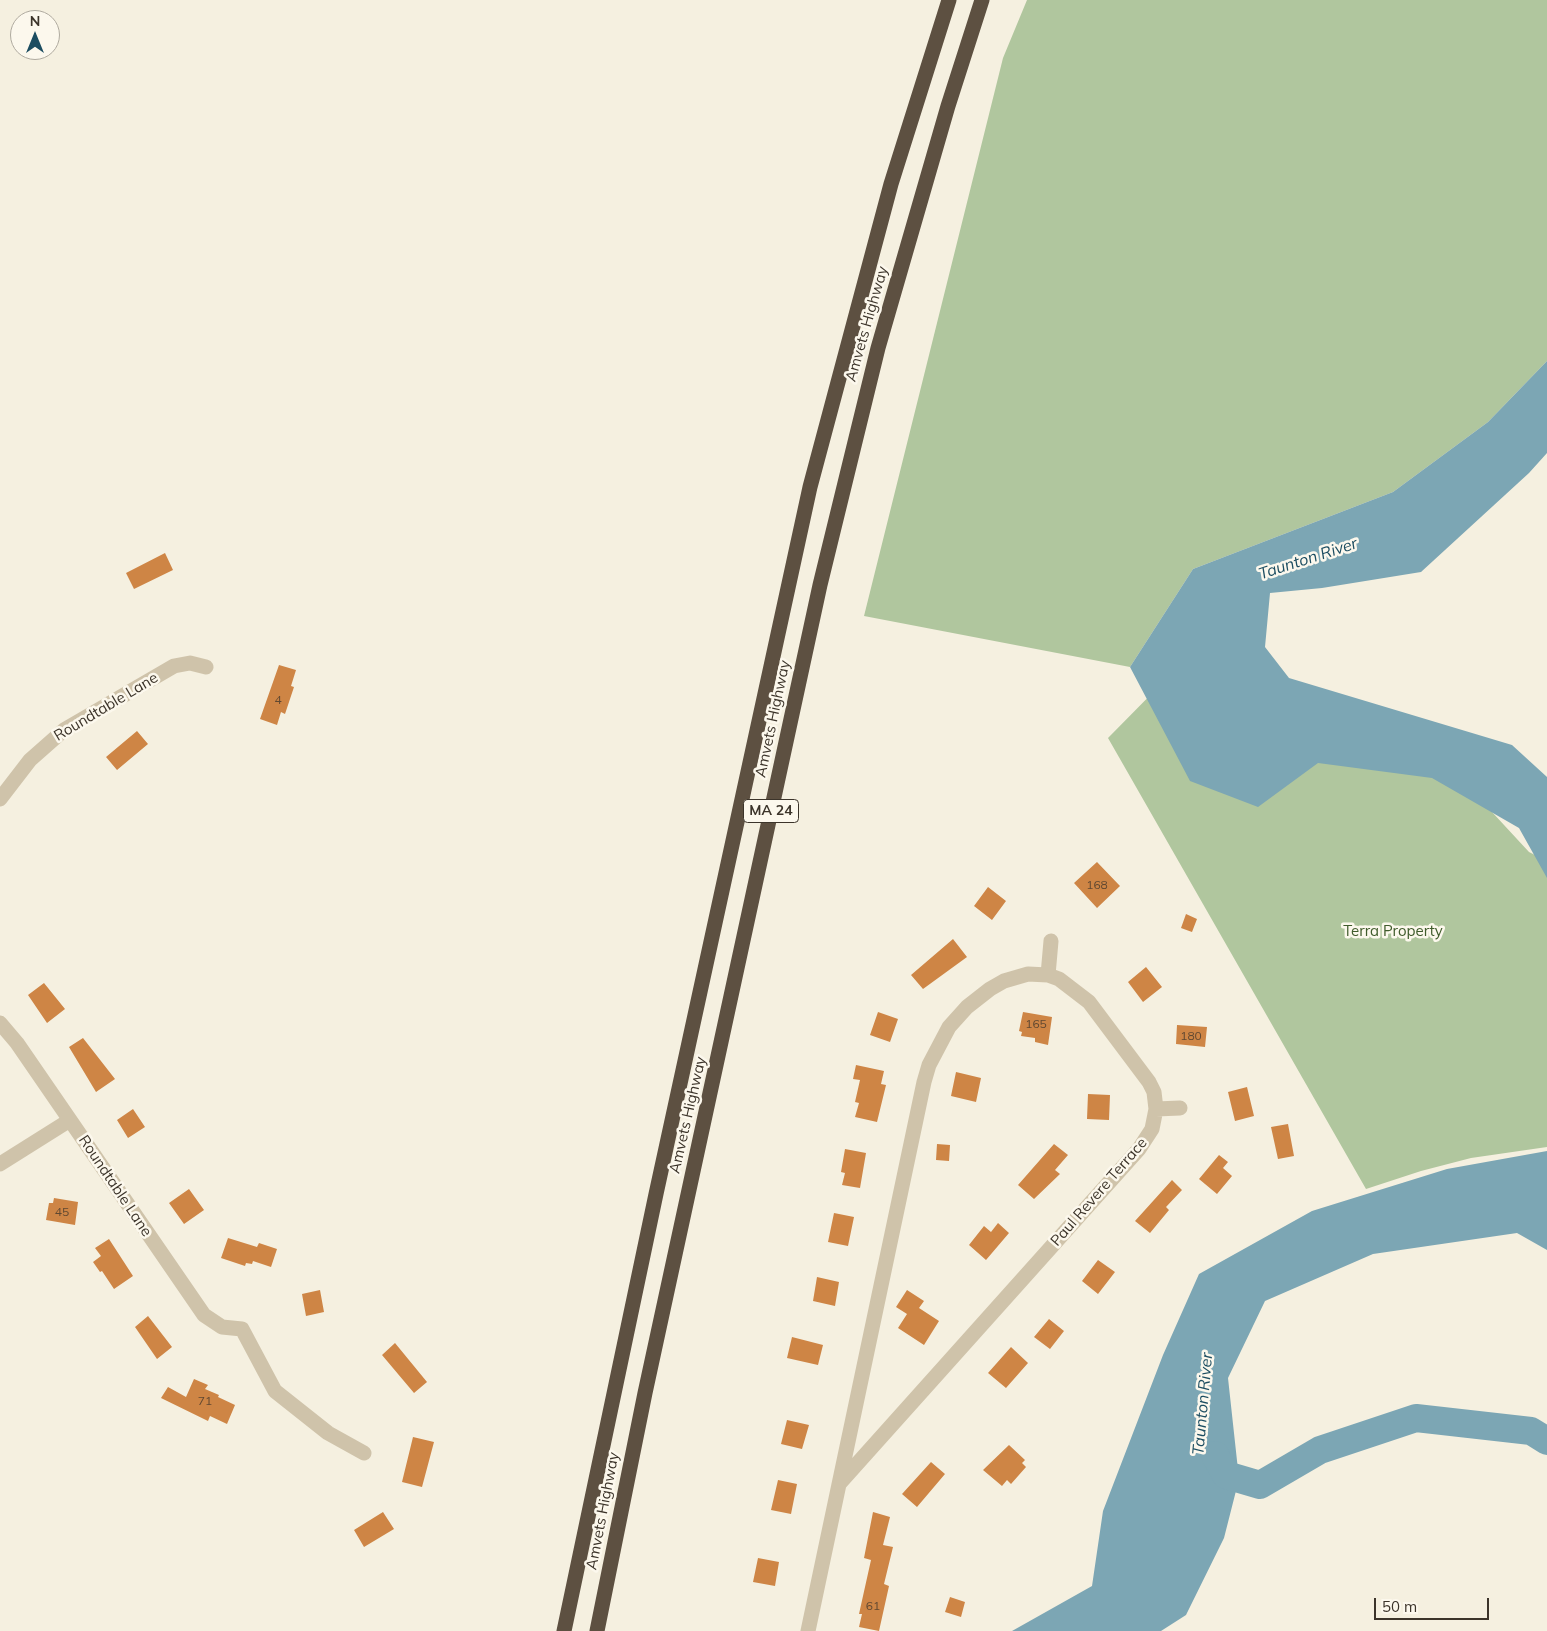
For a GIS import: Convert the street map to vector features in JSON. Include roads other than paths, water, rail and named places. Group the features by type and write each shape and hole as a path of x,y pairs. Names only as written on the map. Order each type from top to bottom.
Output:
{"highway":[{"name":"Amvets Highway","path":"564,1631 658,1185 810,487 891,184 949,0"},
{"name":"Amvets Highway","path":"597,1631 645,1393 822,575 876,356 943,124 982,0"}],"street":[{"name":"Roundtable Lane","path":"0,799 30,760 64,730 174,666 190,663 206,667"},
{"path":"1048,975 1051,941"},
{"name":"Paul Revere Terrace","path":"808,1631 839,1484 929,1065 949,1027 977,998 1004,980 1018,975 1048,975 1069,985 1089,1002 1150,1082 1154,1092 1156,1109 1152,1129 1139,1149 839,1484"},
{"name":"Roundtable Lane","path":"0,1023 17,1044 204,1315 222,1327 242,1329 275,1391 328,1433 364,1453"},
{"path":"1156,1109 1180,1108"},
{"path":"0,1164 70,1120"}],"water":[{"name":"Taunton River","path":"1547,361 1547,453 1529,473 1421,572 1322,588 1270,593 1265,647 1289,678 1512,745 1547,777 1547,878 1519,828 1432,778 1318,763 1258,807 1190,781 1130,667 1193,569 1393,492 1488,422"},
{"name":"Taunton River","path":"1547,1151 1547,1250 1517,1233 1373,1254 1265,1301 1228,1378 1239,1479 1224,1538 1186,1615 1161,1631 1012,1631 1092,1586 1103,1511 1163,1355 1199,1274 1312,1211 1447,1169"}],"waterway":[{"name":"Taunton River","path":"1215,1455 1226,1475 1260,1485 1320,1450 1416,1418 1531,1431 1547,1441"}],"park label":[{"name":"Terra Property","path":"1393,931"}]}
